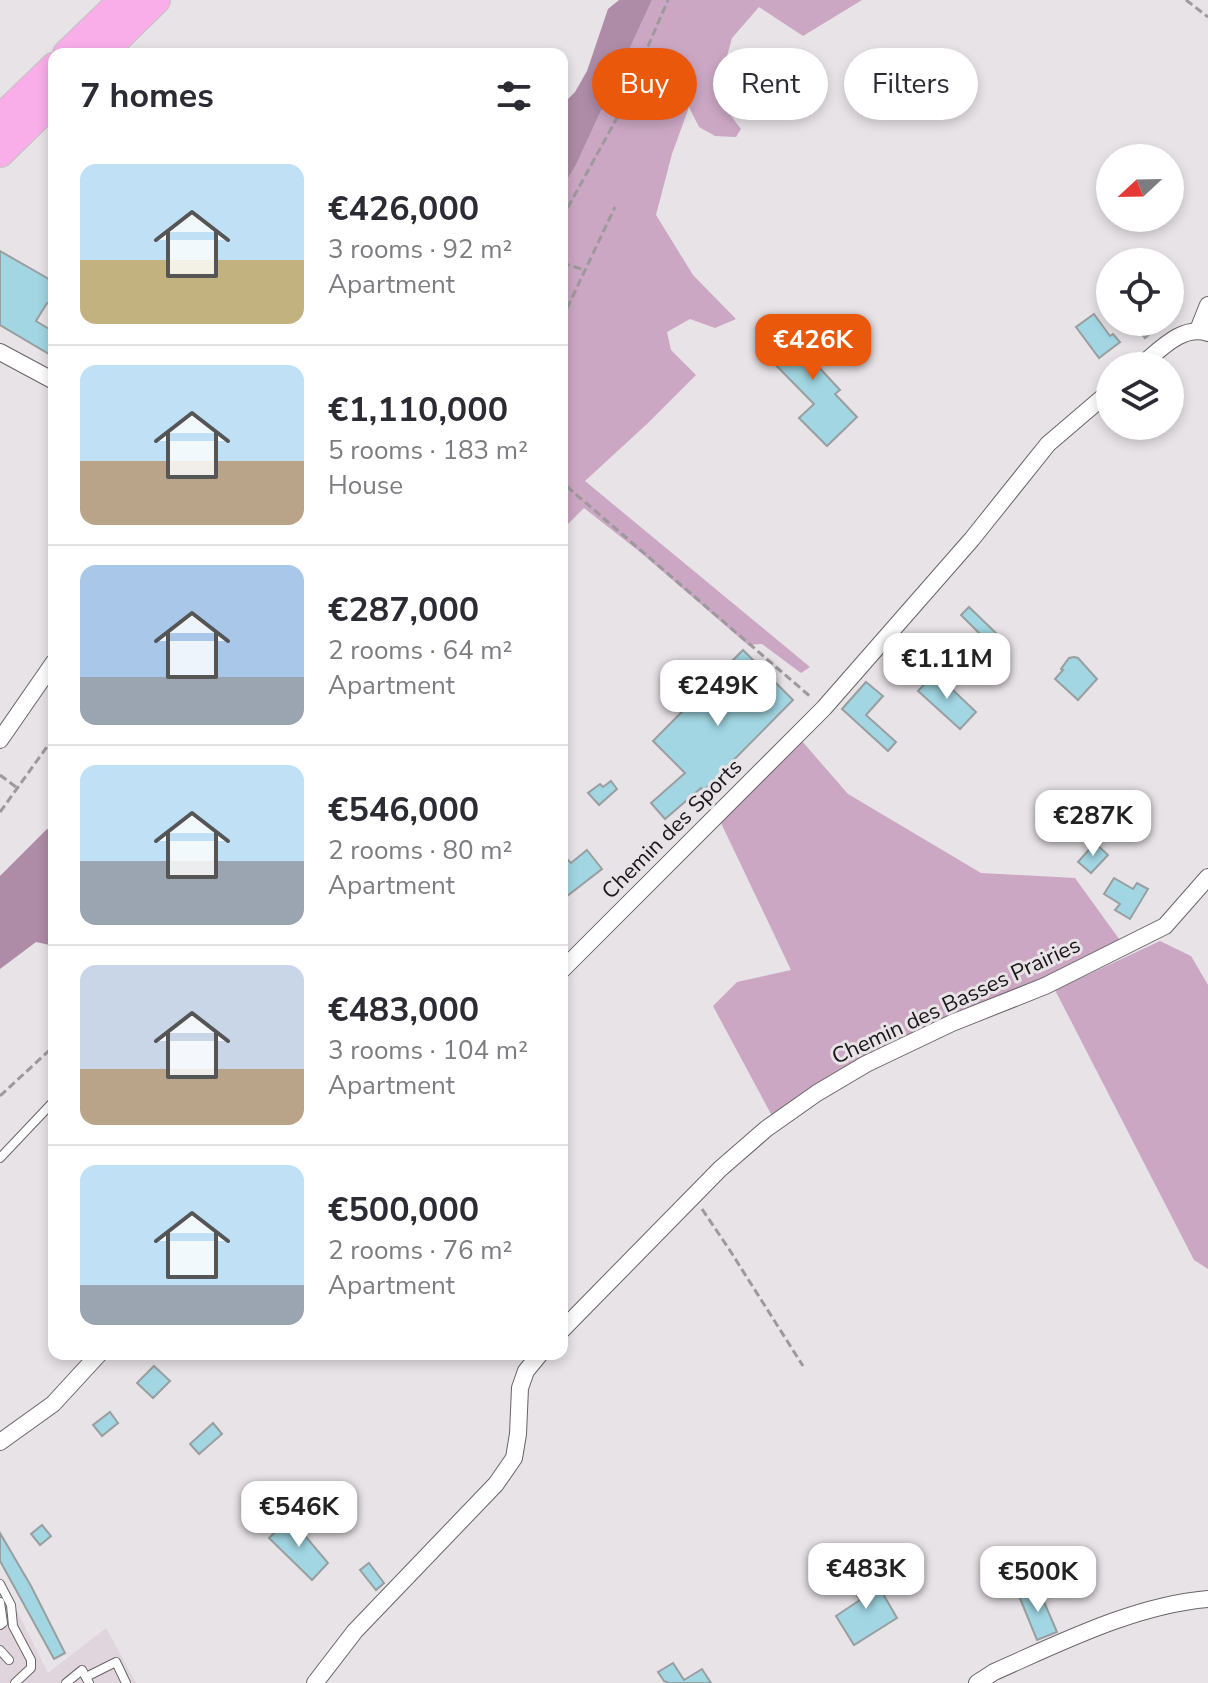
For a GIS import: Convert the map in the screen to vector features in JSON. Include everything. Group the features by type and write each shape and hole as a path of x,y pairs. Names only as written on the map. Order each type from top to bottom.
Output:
{"highway":[{"path":"73,48 123,0"},
{"path":"107,48 156,0"},
{"path":"0,119 48,73"},
{"path":"0,153 48,106"}],"street":[{"path":"1158,352 1188,331 1203,331 1208,305"},
{"path":"0,352 48,378"},
{"name":"Chemin des Sports","path":"568,964 824,708 972,539 1048,444 1096,403"},
{"path":"0,740 48,671"},
{"name":"Chemin des Basses Prairies","path":"568,1324 720,1169 766,1129 817,1093 866,1064 952,1023 1045,986 1165,926 1208,877"},
{"path":"0,1442 53,1404 93,1360"},
{"path":"315,1683 355,1631 496,1484 514,1458 520,1388 526,1371 535,1360"},
{"path":"977,1683 994,1672 1109,1622 1208,1599"}],"lane":[{"path":"0,1158 48,1107"},
{"path":"0,1584 11,1605 13,1626 31,1660 31,1668 15,1683"},
{"path":"0,1602 3,1623 0,1625"},
{"path":"0,1650 9,1660"},
{"path":"66,1683 82,1670 88,1680 116,1662 126,1683"}],"path":[{"path":"568,207 618,116 668,0"},
{"path":"1186,0 1208,17"},
{"path":"568,306 615,207"},
{"path":"568,265 585,270"},
{"path":"568,487 824,708"},
{"path":"0,812 48,745"},
{"path":"0,775 17,788"},
{"path":"0,1096 48,1052"},
{"path":"693,1196 803,1366"}],"shaded area":[{"path":"619,0 652,0 630,48 595,48 608,9"},
{"path":"652,0 862,0 803,36 759,7 732,38 729,48 713,48 713,120 734,120 741,129 736,137 715,136 699,127 696,120 697,48 630,48"},
{"path":"592,56 592,120 597,120 568,178 568,99 587,71"},
{"path":"597,120 684,120 656,215 693,275 736,319 715,328 690,319 667,332 671,350 696,375 585,481 810,667 801,673 762,644 748,645 584,508 568,524 568,178"},
{"path":"801,740 848,794 981,873 1075,878 1122,943 772,1116 713,1006 737,982 791,970 721,823"},
{"path":"48,829 48,945 36,942 0,969 0,876"},
{"path":"1160,941 1191,956 1208,985 1208,1269 1194,1260 1055,990"},
{"path":"0,1577 48,1673 106,1628 136,1683 0,1683"}],"building":[{"path":"0,251 48,279 48,304 36,321 48,328 48,353 0,325"},
{"path":"1094,314 1096,336 1115,336 1120,342 1107,352 1096,354 1076,327"},
{"path":"831,326 842,341 815,363 840,390 835,394 857,417 827,446 799,418 814,404 761,350 783,330 803,351"},
{"path":"969,607 997,634 989,643 961,615"},
{"path":"743,650 793,700 703,791 701,788 665,819 651,803 685,773 653,741"},
{"path":"1074,657 1097,679 1078,700 1055,679 1069,658"},
{"path":"935,673 976,712 960,729 918,691"},
{"path":"866,682 883,696 866,715 896,742 888,751 842,709"},
{"path":"611,781 617,789 599,805 588,793 600,784 603,787"},
{"path":"1095,843 1108,855 1091,873 1078,862"},
{"path":"587,850 602,869 568,895 568,860 571,863"},
{"path":"1114,878 1133,889 1137,883 1148,889 1130,919 1115,910 1120,904 1104,894"},
{"path":"154,1366 170,1381 153,1398 137,1383"},
{"path":"110,1412 118,1423 102,1436 93,1425"},
{"path":"213,1423 222,1434 199,1454 190,1444"},
{"path":"290,1518 328,1563 312,1580 269,1538"},
{"path":"42,1525 51,1536 40,1545 31,1534"},
{"path":"0,1533 65,1653 54,1659 0,1561"},
{"path":"369,1563 384,1583 376,1590 360,1570"},
{"path":"855,1567 872,1591 879,1587 897,1618 854,1645 836,1616 860,1600 857,1595 860,1593 847,1573"},
{"path":"1038,1588 1057,1632 1037,1640 1019,1596"},
{"path":"673,1663 684,1680 702,1669 711,1683 664,1681 658,1672"}]}
